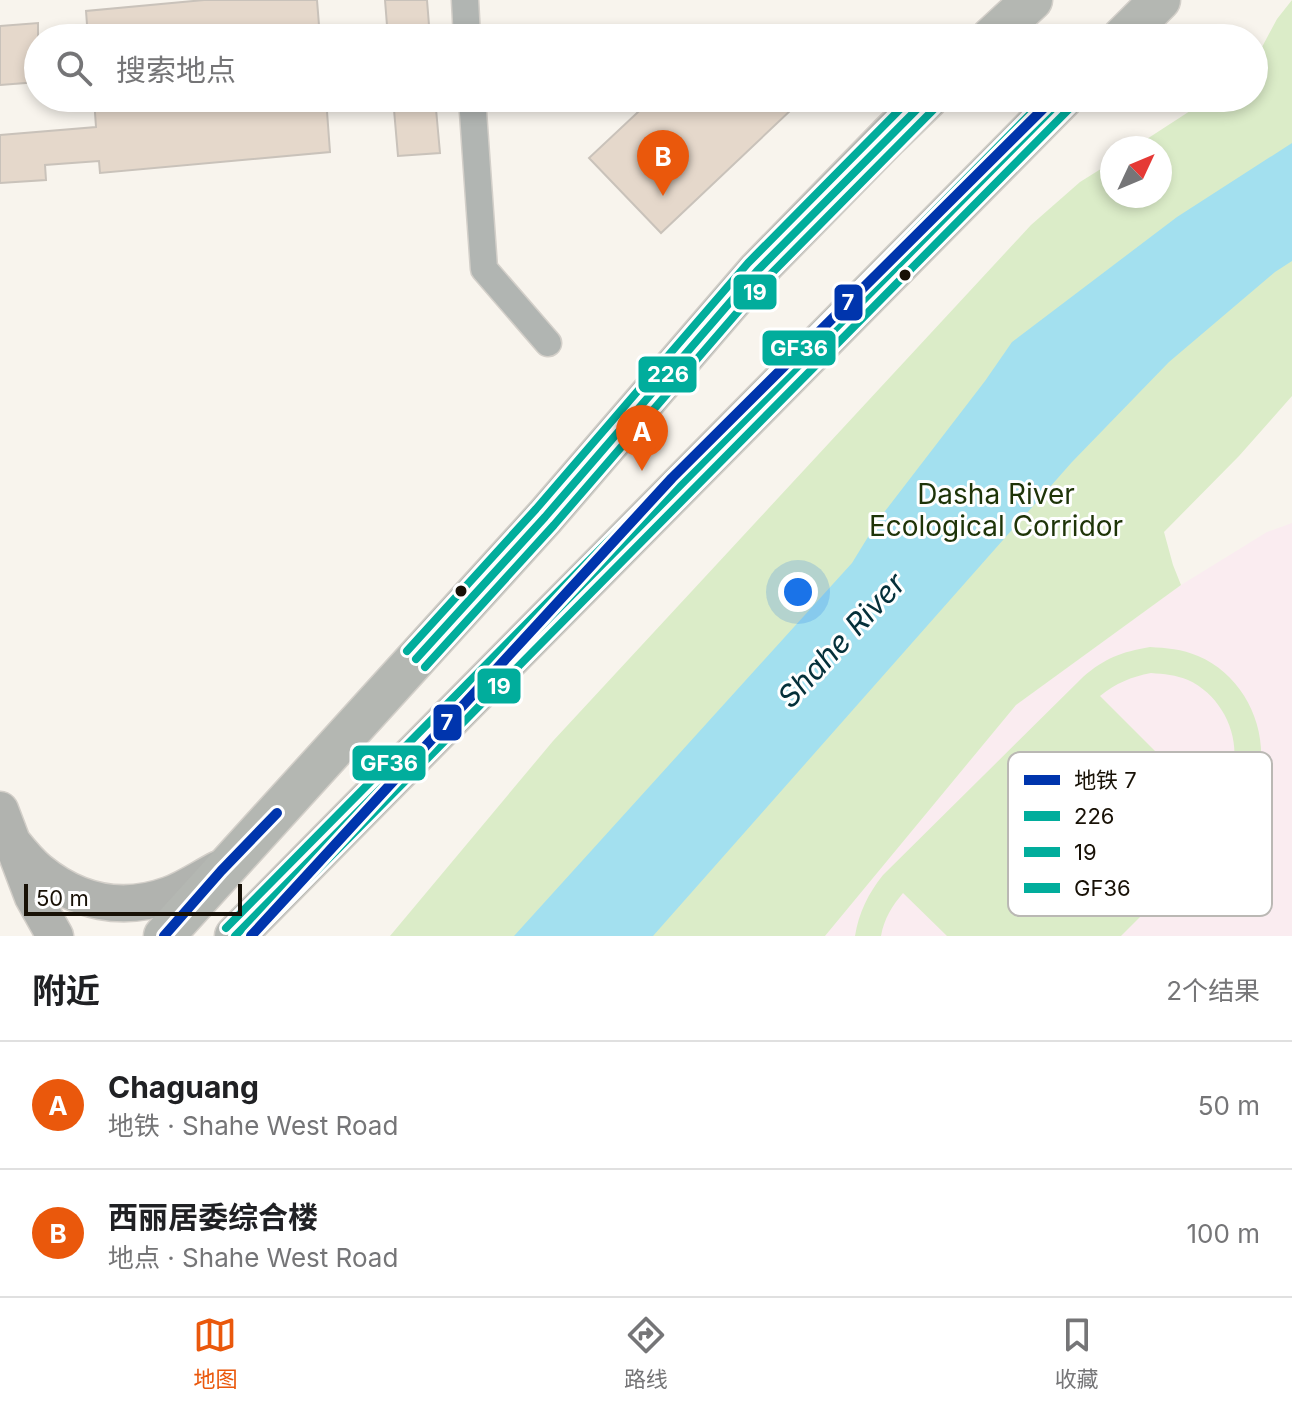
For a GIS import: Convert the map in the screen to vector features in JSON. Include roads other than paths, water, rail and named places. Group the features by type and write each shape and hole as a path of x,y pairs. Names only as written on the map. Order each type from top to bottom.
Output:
{"main road":[{"path":"1006,24 1032,0"},
{"path":"1136,24 1160,0"},
{"path":"164,936 545,517 757,271 914,112"},
{"path":"235,936 1049,112"}],"street":[{"path":"465,0 466,24"},
{"path":"473,112 484,269 548,343"},
{"path":"6,827 37,870 61,887 86,898 112,904 143,903 172,894 234,860"},
{"path":"6,827 33,897 55,936"}],"water":[{"name":"Shahe River","path":"1292,143 1292,261 1169,362 1072,462 653,936 514,936 852,563 879,519 1012,342 1177,217"}],"metro line":[{"name":"7","path":"251,936 672,478 1040,112"},
{"name":"7","path":"164,936 277,813"}],"place":[{"name":"西丽居委综合楼","path":"663,196"},
{"name":"Chaguang","path":"642,471"}],"park label":[{"name":"Dasha River Ecological Corridor","path":"996,510"}]}
